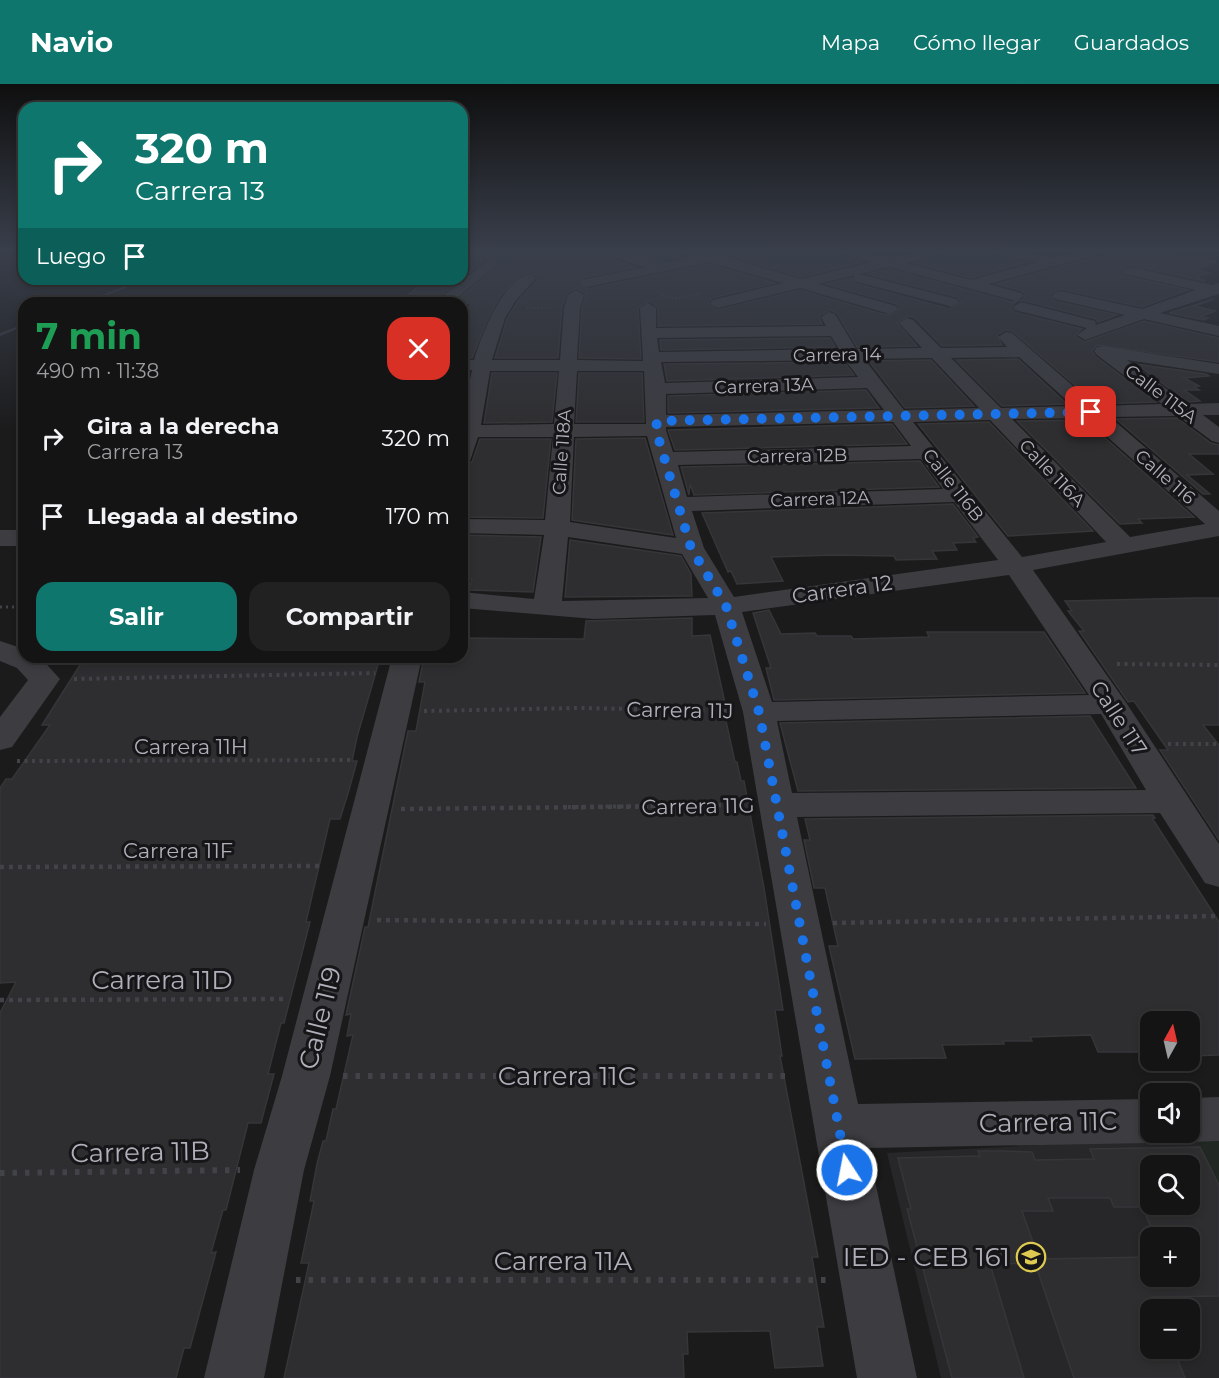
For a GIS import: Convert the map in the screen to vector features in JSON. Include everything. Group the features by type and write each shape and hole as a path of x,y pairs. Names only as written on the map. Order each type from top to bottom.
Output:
{"street":[{"path":"468,395 482,365 484,345 501,310"},
{"name":"Calle 118A","path":"547,609 557,528 562,431 576,310"},
{"path":"648,310 648,333 656,389 657,426 666,459 691,548 726,606 759,712 887,1378"},
{"path":"1046,310 1106,328"},
{"path":"1126,310 1219,331"},
{"path":"1085,335 1154,310"},
{"name":"Calle 116A","path":"907,323 1123,545"},
{"name":"Calle 116B","path":"648,333 833,324 850,354 901,416 1014,566"},
{"name":"Calle 116","path":"1004,335 1219,524"},
{"name":"Calle 115A","path":"1217,370 1103,351 1219,437"},
{"name":"Carrera 14","path":"468,365 569,365 850,354 1021,352"},
{"name":"Carrera 13A","path":"656,389 871,382"},
{"path":"468,431 562,431 901,416 1219,409"},
{"name":"Carrera 12B","path":"666,459 927,452"},
{"name":"Carrera 12A","path":"679,504 961,495"},
{"path":"468,526 557,528 691,548"},
{"name":"Carrera 12","path":"468,601 547,609 594,611 726,606 1014,566 1219,529"},
{"path":"0,538 18,538"},
{"name":"Calle 117","path":"1014,566 1040,597 1137,744 1170,801 1219,873"},
{"path":"0,650 18,658"},
{"path":"6,750 45,679 29,663"},
{"name":"Calle 119","path":"234,1378 279,1170 306,1076 401,680"},
{"name":"Carrera 11J","path":"759,712 1111,704"},
{"name":"Carrera 11G","path":"776,805 1170,801"},
{"path":"1200,1120 1219,1119"},
{"name":"Carrera 11C","path":"838,1126 1140,1120"}],"path":[{"path":"0,607 18,607"},
{"path":"1083,664 1219,664"},
{"name":"Carrera 11J","path":"45,679 401,680 579,708 759,712"},
{"path":"1137,744 1219,744"},
{"name":"Carrera 11H","path":"6,750 382,760"},
{"name":"Carrera 11G","path":"370,809 776,805"},
{"name":"Carrera 11F","path":"0,867 356,866"},
{"name":"Carrera 11D","path":"0,1000 325,999"},
{"name":"Carrera 11C","path":"306,1076 829,1076"},
{"name":"Carrera 11B","path":"0,1173 279,1170"},
{"name":"Carrera 11A","path":"257,1280 868,1280"}],"shaded area":[{"path":"1200,1137 1219,1137 1219,1184 1199,1143"},
{"name":"IED - CEB 161","path":"1140,1140 1140,1143 1199,1143 1219,1184 1219,1378 941,1378 887,1153"}],"building":[{"path":"493,310 472,358 468,358 468,311"},
{"path":"512,310 562,310 558,358 495,358 507,319"},
{"path":"582,310 638,310 641,359 579,358"},
{"path":"658,310 829,310 819,316 822,324 658,326"},
{"path":"831,310 870,310 889,316 898,310 1013,310 1082,329 1075,336 1084,342 1144,321 1219,338 1219,362 1097,345 1092,351 1095,356 1156,402 1097,404 1012,331 1005,330 997,335 1002,345 942,346 915,318 908,316 897,323 917,346 857,347 837,313"},
{"path":"1062,310 1096,310 1117,315 1098,322 1096,319"},
{"path":"1177,310 1215,311 1200,317 1208,318 1204,320 1169,313"},
{"path":"830,338 835,347 661,350 660,340"},
{"path":"1018,359 1067,404 1002,406 956,360"},
{"path":"931,360 974,406 905,408 869,361"},
{"path":"844,362 854,375 667,381 664,364"},
{"path":"1136,364 1209,376 1184,378 1199,386 1194,387 1199,390 1184,390 1200,401 1188,402"},
{"path":"492,373 557,373 552,422 484,423"},
{"path":"579,373 642,373 644,422 576,422"},
{"path":"866,390 879,408 668,413 668,396"},
{"path":"1177,418 1211,443 1219,445 1219,454 1189,454 1213,474 1187,475 1210,494 1203,494 1116,419"},
{"path":"1085,420 1194,517 1138,519 1142,523 1120,524 1017,421"},
{"path":"989,422 1093,531 1008,536 918,424"},
{"path":"892,424 907,444 675,450 668,430"},
{"path":"645,438 673,535 572,520 576,439"},
{"path":"480,439 551,439 543,518 468,517 468,463 472,462"},
{"path":"920,461 939,487 694,495 690,484 689,495 681,467"},
{"path":"953,504 978,537 973,538 976,542 953,543 957,550 932,551 937,559 896,560 894,556 834,555 771,557 783,581 737,584 731,571 728,572 702,513"},
{"path":"468,535 541,537 533,592 469,590 472,579 468,579"},
{"path":"570,540 681,556 691,574 692,596 565,597"},
{"path":"1219,598 1219,725 1203,725 1219,745 1219,840 1160,750 1168,750 1134,701 1128,702 1079,631 1084,631 1068,611 1072,611 1065,601"},
{"path":"769,610 781,634 815,633 817,636 851,636 853,639 929,637 927,632 1044,632 1085,693 774,700 766,668 771,668 753,613"},
{"path":"692,618 692,636 710,635 735,762 737,762 741,781 744,781 783,1010 775,1010 782,1056 780,1056 818,1257 812,1257 824,1327 817,1327 823,1366 775,1368 770,1331 687,1332 688,1354 683,1354 684,1378 284,1378 309,1263 301,1263 314,1201 310,1201 317,1164 323,1141 326,1141 333,1109 336,1109 353,1035 347,1036 351,1014 346,1015 365,927 368,927 408,731 416,731 425,682 419,682 423,663 468,663 468,638 584,639 586,621"},
{"path":"81,663 379,663 357,737 352,761 357,761 340,819 330,819 306,922 310,922 284,1023 281,1023 268,1074 274,1074 261,1123 248,1123 226,1210 223,1210 211,1253 216,1252 190,1348 184,1348 176,1378 0,1378 0,1013 16,982 0,983 0,788 6,779 12,779 50,725 42,725"},
{"path":"1090,716 1136,788 798,791 780,723"},
{"path":"1153,815 1155,818 1152,818 1219,922 1219,1055 1200,1056 1200,1011 1140,1011 1140,1052 1098,1052 1091,1035 1030,1037 1032,1041 1003,1041 1004,1044 942,1045 946,1058 855,1059 829,946 838,946 825,888 814,888 804,840 810,840 805,819"},
{"name":"IED - CEB 161","path":"1200,1147 1219,1185 1219,1296 1140,1299 1140,1359 1177,1359 1185,1378 1074,1378 1035,1263 990,1264 1024,1378 952,1378 907,1209 911,1209 898,1158 980,1156 978,1151 1002,1151 1032,1152 1035,1160 1094,1159 1090,1149","holes":["1140,1155 1200,1155 1200,1215 1146,1215 1151,1227 1200,1227 1200,1287 1140,1287 1140,1257 1039,1259 1022,1211 1053,1211 1048,1198 1110,1198 1114,1207 1140,1207"]}],"waterway":[{"path":"872,314 901,315"},
{"path":"0,335 18,328"}],"place":[{"name":"IED - CEB 161","path":"1031,1257"}],"route":[{"path":"847,1170 759,712 726,606 691,548 656,430 657,421 1091,412"}]}
